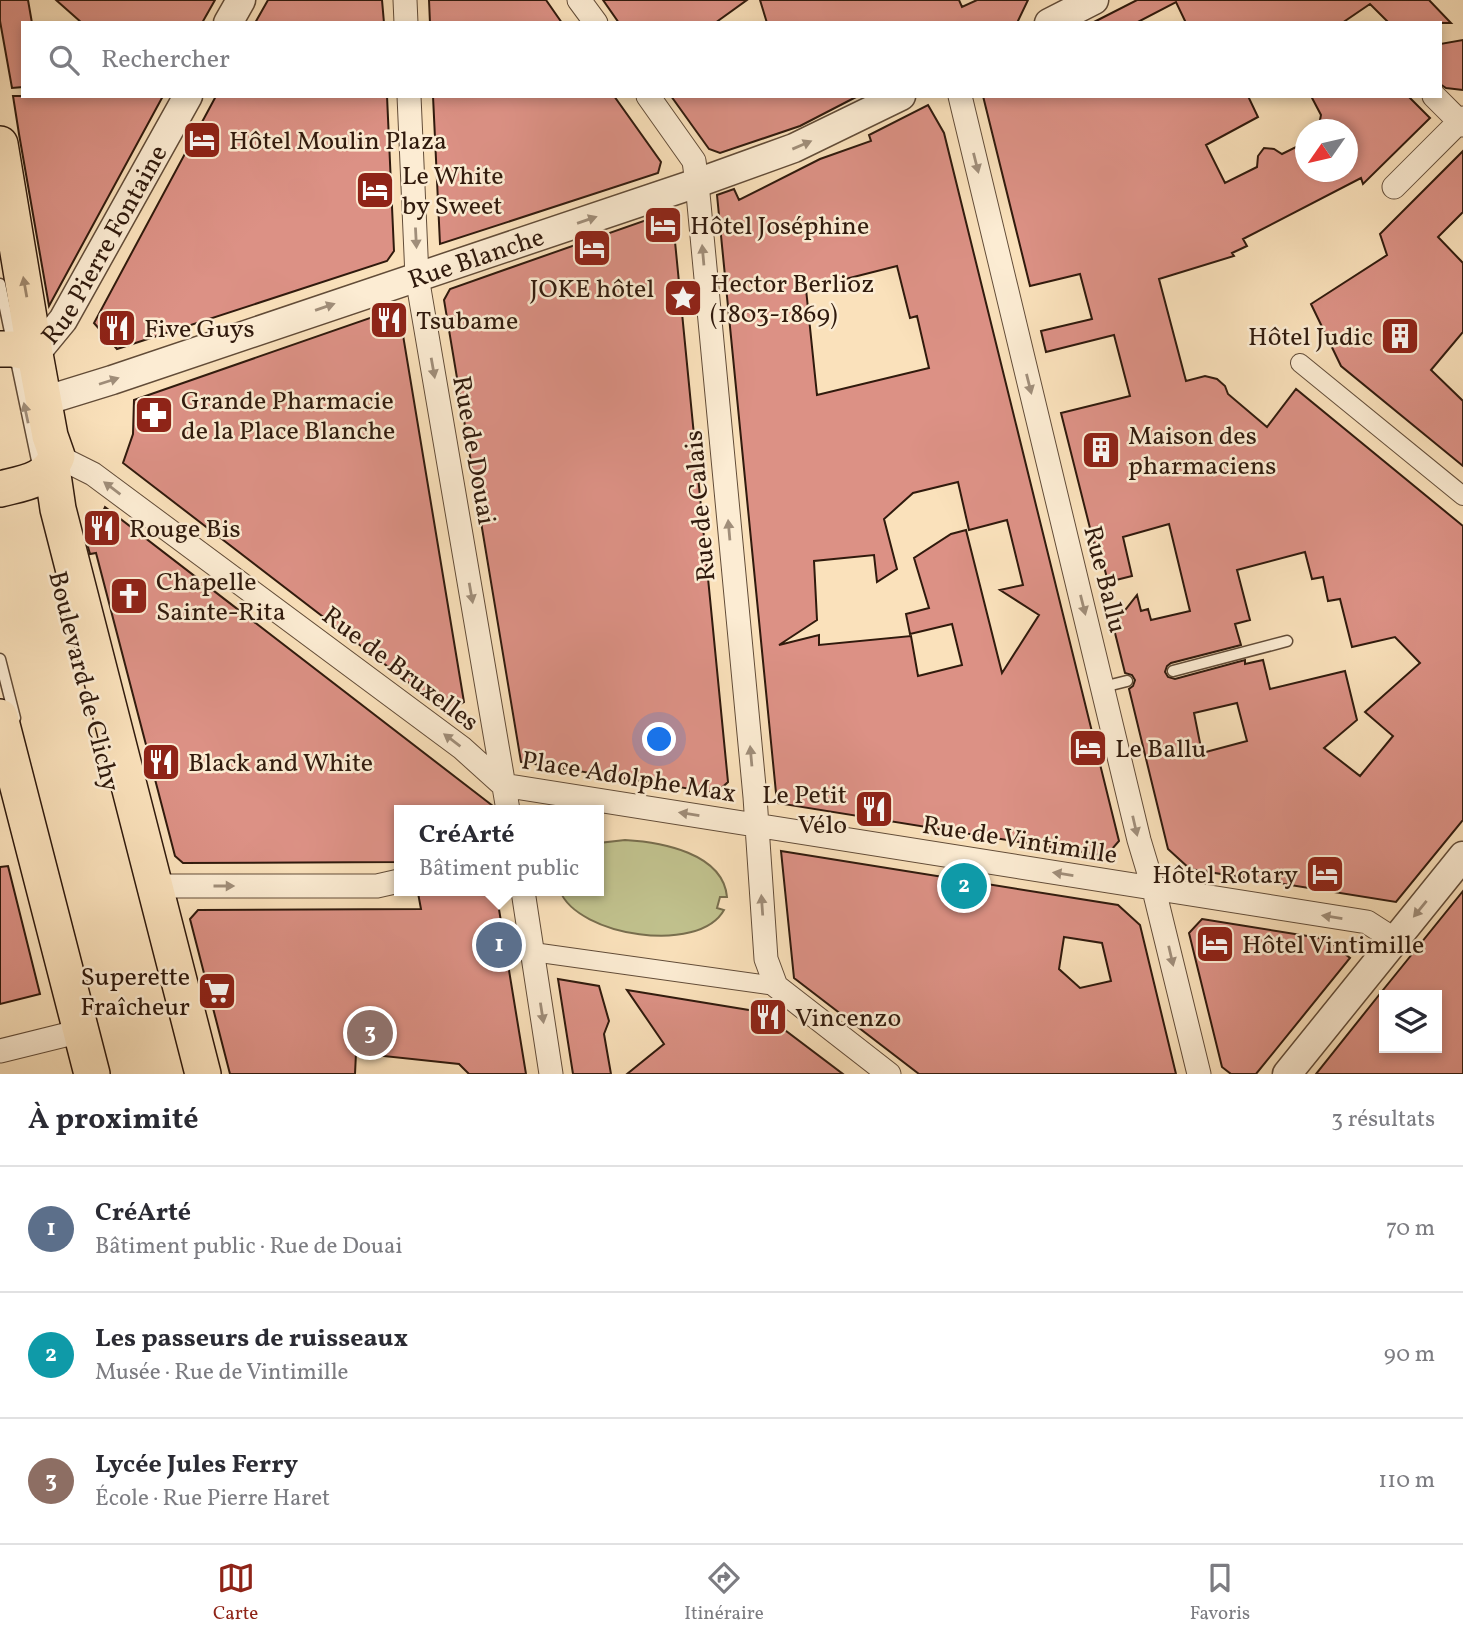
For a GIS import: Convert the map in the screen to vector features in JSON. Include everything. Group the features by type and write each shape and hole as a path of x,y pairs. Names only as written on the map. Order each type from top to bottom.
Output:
{"main road":[{"name":"Boulevard de Clichy","path":"0,144 16,351"},
{"path":"0,489 48,473 50,436 44,401 16,351"},
{"name":"Boulevard de Clichy","path":"48,473 203,1074"},
{"path":"9,722 92,1074"}],"street":[{"path":"229,21 241,0"},
{"path":"405,0 406,21"},
{"path":"579,0 595,21"},
{"name":"Rue Pierre Fontaine","path":"16,351 63,320 187,98"},
{"name":"Rue de Douai","path":"410,98 417,277 507,805"},
{"name":"Rue de Calais","path":"649,98 694,161 756,824"},
{"name":"Rue Blanche","path":"44,401 697,183 794,148 897,98"},
{"name":"Rue Ballu","path":"960,98 1139,841 1154,890 1199,1074"},
{"path":"1394,187 1462,122 1436,98"},
{"path":"1300,363 1463,496"},
{"name":"Rue de Bruxelles","path":"48,473 93,474 462,748 503,785"},
{"name":"Place Adolphe Max","path":"503,785 756,824 766,959 776,986"},
{"name":"Rue de Vintimille","path":"756,824 1154,890 1367,922 1395,940"},
{"path":"1287,1074 1463,856"},
{"path":"156,886 377,886 394,882"},
{"path":"524,896 551,1074"},
{"path":"533,952 776,986 889,1074"},
{"path":"0,1051 81,1031"}],"lane":[{"name":"Boulevard de Clichy","path":"0,284 48,473"},
{"path":"1173,671 1287,641"},
{"path":"0,659 9,722"},
{"path":"1103,687 1127,681"}],"green space":[{"path":"625,840 656,844 672,847 702,860 723,882 727,897 720,897 717,908 724,910 711,924 690,932 666,936 613,929 590,919 571,907 563,896 604,896 604,842"}],"building":[{"path":"0,0 28,0 32,21 21,21 21,87 12,88 0,21"},
{"path":"56,0 215,0 203,21 80,21"},
{"path":"268,0 382,0 384,21 256,21"},
{"path":"429,0 546,0 561,21 430,21"},
{"path":"603,0 747,0 718,21 618,21"},
{"path":"760,0 959,0 962,7 977,0 1028,0 1018,21 766,21"},
{"path":"1137,0 1429,0 1451,23 1387,21 1370,4 1345,21 1185,21 1176,2 1140,21 1096,21"},
{"path":"1463,40 1463,90 1442,85 1442,44"},
{"path":"13,96 162,98 49,306"},
{"path":"215,98 387,98 394,251 387,261 117,349 94,323"},
{"path":"433,98 615,98 661,162 658,173 440,244"},
{"path":"672,98 854,98 800,126 720,153 709,149"},
{"path":"983,98 1249,98 1258,117 1206,145 1225,183 1257,167 1258,156 1264,148 1274,149 1282,154 1295,148 1295,182 1353,182 1243,239 1247,246 1232,253 1234,256 1159,279 1186,381 1205,376 1217,379 1225,386 1228,394 1267,427 1296,389 1463,526 1463,820 1396,902 1190,869 1168,849 1129,689 1135,680 1132,675 1125,673 1115,633 1119,618 1137,595 1141,611 1148,609 1151,620 1190,611 1169,524 1123,537 1132,576 1108,582 1098,543 1094,544 1061,413 1130,396 1114,335 1046,352 1041,331 1092,319 1080,274 1030,286","holes":["1305,552 1312,579 1323,577 1328,601 1340,599 1352,647 1395,637 1420,663 1365,712 1393,736 1360,776 1324,748 1357,720 1345,671 1270,689 1263,660 1245,664 1245,660 1175,679 1168,677 1165,672 1171,663 1241,645 1235,624 1250,620 1237,570","1237,703 1247,741 1202,753 1194,713"]},
{"path":"1312,98 1410,98 1430,118 1363,184 1361,178 1358,180 1358,119 1320,119 1321,115"},
{"path":"928,105 944,133 1119,841 1106,856 777,803 717,195 734,189 739,200 820,159 871,141 869,135","holes":["897,266 910,318 917,316 929,368 817,395 806,289","958,482 969,530 1007,520 1023,585 1000,590 1039,615 1002,673 966,530 951,534 914,558 929,608 906,614 910,634 952,624 962,665 918,676 911,636 819,645 819,635 779,645 817,620 814,561 874,555 877,582 897,569 884,519 913,493"]},
{"path":"1463,151 1463,212 1438,237 1463,263 1463,332 1431,370 1463,401 1463,466 1341,366 1311,304 1387,255 1380,234"},
{"path":"672,211 728,782 716,793 521,762 444,300 450,289"},
{"path":"390,311 400,317 464,702 447,712 123,463 133,434 134,400"},
{"path":"105,507 492,805 394,805 394,862 183,863 175,856 96,553 90,554 88,547"},
{"path":"781,851 1118,905 1140,925 1176,1074 919,1074 794,978","holes":["1064,937 1102,943 1111,981 1080,988 1059,969"]},
{"path":"8,866 40,994 0,1004 0,867"},
{"path":"1463,891 1463,1074 1316,1074 1379,996 1379,1053 1442,1053 1442,990 1383,990"},
{"path":"419,896 497,896 526,1074 469,1074 459,1064 356,1053 355,1074 230,1074 190,919 198,910 421,909"},
{"path":"1202,919 1326,939 1350,958 1256,1074 1231,1074 1222,1067 1189,933"},
{"path":"558,979 599,986 609,1021 604,1034 611,1074 573,1074"},
{"path":"627,990 761,1012 843,1074 627,1074 664,1044"}],"place":[{"name":"Hôtel Moulin Plaza","path":"202,140"},
{"name":"Le White by Sweet","path":"375,190"},
{"name":"Hôtel Joséphine","path":"663,225"},
{"name":"JOKE hôtel","path":"592,248"},
{"name":"Hector Berlioz (1803-1869)","path":"683,298"},
{"name":"Tsubame","path":"389,320"},
{"name":"Five Guys","path":"117,328"},
{"name":"Hôtel Judic","path":"1400,336"},
{"name":"Grande Pharmacie de la Place Blanche","path":"154,415"},
{"name":"Maison des pharmaciens","path":"1101,450"},
{"name":"Rouge Bis","path":"102,528"},
{"name":"Chapelle Sainte-Rita","path":"129,596"},
{"name":"Le Ballu","path":"1088,748"},
{"name":"Black and White","path":"161,762"},
{"name":"Le Petit Vélo","path":"874,809"},
{"name":"Hôtel Rotary","path":"1325,874"},
{"name":"Les passeurs de ruisseaux","path":"964,886"},
{"name":"Hôtel Vintimille","path":"1215,944"},
{"name":"CréArté","path":"499,945"},
{"name":"Superette Fraîcheur","path":"217,991"},
{"name":"Vincenzo","path":"768,1017"},
{"name":"Lycée Jules Ferry","path":"370,1033"}]}
